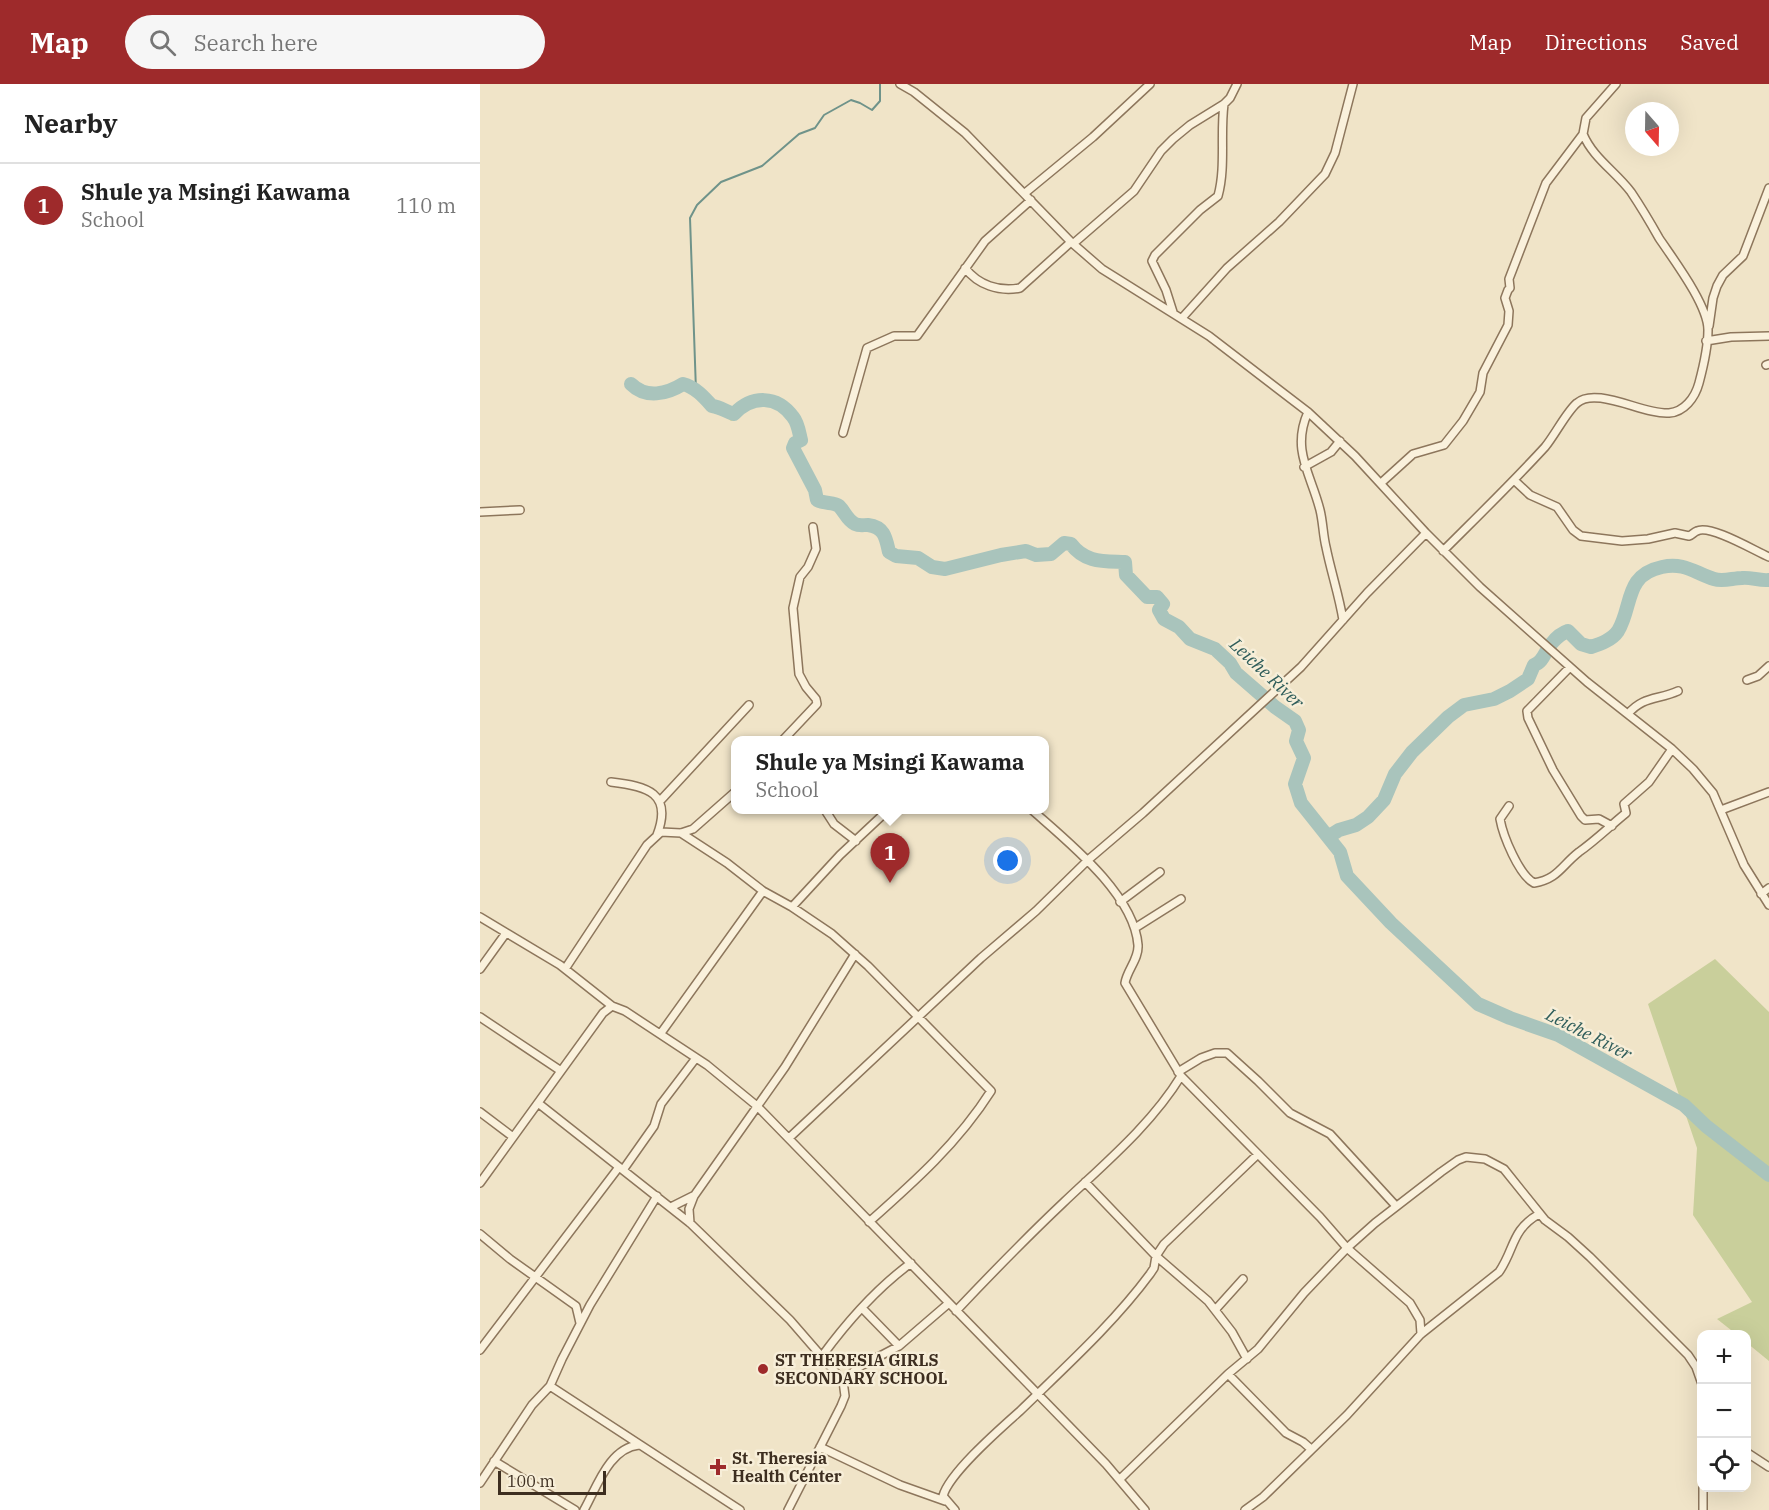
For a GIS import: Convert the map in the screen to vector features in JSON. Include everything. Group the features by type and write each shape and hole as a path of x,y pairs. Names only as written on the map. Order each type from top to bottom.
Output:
{"street":[{"path":"900,84 937,109 965,133 1072,243 1117,279 1173,312 1246,363 1308,412 1340,441 1443,550 1539,641 1672,749 1703,781 1721,810 1744,865 1769,905"},
{"path":"1025,193 1093,137 1150,84"},
{"path":"965,268 985,285 1009,289 1020,288 1134,191 1161,151 1190,125 1224,104 1237,84"},
{"path":"1182,318 1227,268 1263,238 1325,174 1335,153 1353,84"},
{"path":"1381,483 1413,454 1439,447 1449,440 1473,405 1481,388 1483,373 1508,325 1509,311 1505,298 1510,288 1509,279 1522,249 1540,195 1551,174 1583,134 1586,118 1616,84"},
{"path":"1173,312 1166,290 1152,261 1186,223 1218,196 1222,170 1221,133 1224,104"},
{"path":"1583,134 1595,155 1623,180 1643,210 1693,292 1708,329"},
{"path":"1443,550 1546,446 1576,403 1586,398 1614,400 1637,409 1660,413 1678,411 1686,405 1698,389 1717,286 1743,255 1769,188"},
{"path":"843,433 867,348 894,336 917,336 986,241 1031,200"},
{"path":"1706,341 1731,337 1769,336"},
{"path":"1308,412 1300,439 1304,467 1321,512 1326,548 1343,620"},
{"path":"1304,467 1331,452 1340,441"},
{"path":"1514,480 1530,495 1557,507 1573,530 1581,536 1634,540 1674,533 1689,536 1698,530 1707,530 1769,557"},
{"path":"480,512 520,510"},
{"path":"788,736 817,704 799,674 793,608 800,577 808,567 816,549 813,527"},
{"path":"789,1138 981,958 1036,911 1088,860 1143,813 1273,693 1426,533"},
{"path":"1747,680 1758,676 1769,666"},
{"path":"1570,667 1527,711 1528,718 1553,770 1581,816 1585,820 1599,819 1612,826"},
{"path":"1628,714 1642,701 1658,699 1678,692"},
{"path":"660,801 749,705"},
{"path":"1509,806 1500,819 1525,876 1533,883 1550,879 1626,813 1624,804 1649,782 1672,749"},
{"path":"611,782 646,789 654,793 660,801 662,815 657,835"},
{"path":"1721,810 1769,792"},
{"path":"681,833 693,829 731,796"},
{"path":"828,814 834,824 856,841"},
{"path":"792,907 840,855 884,814"},
{"path":"1036,814 1088,860 1120,902 1135,928 1138,947 1136,956 1126,974 1125,983 1179,1074 1320,1217 1347,1248 1410,1303 1420,1320 1421,1334"},
{"path":"565,969 647,845 657,835 667,831 681,833 727,863 763,891 832,934 855,954 991,1091 972,1119 939,1158 869,1222"},
{"path":"1120,902 1160,872"},
{"path":"1761,894 1769,888"},
{"path":"661,1034 763,891"},
{"path":"1135,928 1181,899"},
{"path":"480,917 565,969 612,1006 625,1011 696,1058 757,1107 1120,1479 1145,1510"},
{"path":"480,969 506,933"},
{"path":"690,1223 690,1205 694,1196 797,1048 855,954"},
{"path":"480,1183 603,1013 612,1006"},
{"path":"480,1017 561,1071"},
{"path":"956,1311 1155,1111 1179,1074 1201,1058 1215,1053 1227,1053 1290,1113 1330,1134 1396,1206"},
{"path":"480,1350 535,1276 654,1126 662,1104 696,1058"},
{"path":"538,1103 690,1223 790,1320 843,1381 845,1396 788,1510"},
{"path":"480,1112 513,1137"},
{"path":"945,1501 943,1496 948,1485 993,1434 1126,1303 1150,1274 1154,1268 1156,1256 1177,1229 1257,1155"},
{"path":"1120,1479 1268,1338 1304,1293 1347,1248 1396,1206 1458,1160 1466,1157 1494,1162 1504,1169 1539,1214 1569,1237 1644,1308 1691,1359 1697,1374"},
{"path":"1085,1182 1156,1256 1216,1310 1247,1359"},
{"path":"480,1483 532,1406 550,1386 590,1305 657,1196"},
{"path":"671,1207 694,1196"},
{"path":"1245,1510 1263,1497 1347,1414 1421,1334 1499,1272 1506,1262 1515,1237 1523,1226 1539,1214"},
{"path":"480,1234 576,1306 590,1305"},
{"path":"822,1356 862,1308 910,1263"},
{"path":"1216,1310 1243,1279"},
{"path":"843,1381 859,1367 899,1346 949,1303"},
{"path":"576,1306 580,1323"},
{"path":"862,1308 899,1346"},
{"path":"1228,1374 1286,1433 1311,1449"},
{"path":"550,1386 740,1510"},
{"path":"584,1510 619,1452 639,1445"},
{"path":"820,1447 900,1485 945,1501 955,1510"},
{"path":"1751,1455 1769,1467"},
{"path":"494,1461 575,1510"},
{"path":"1703,1492 1703,1510"}],"green space":[{"path":"749,400 751,403 739,411 735,420 731,421 723,415 723,411 714,413 708,408 708,406 720,403 730,409"},
{"path":"1715,959 1769,1012 1769,1361 1751,1346 1751,1330 1731,1330 1717,1319 1752,1302 1693,1215 1697,1148 1648,1004"}],"waterway":[{"path":"696,391 690,218 697,205 721,182 762,166 799,134 815,128 824,115 851,100 872,110 880,101 880,84"},
{"name":"Leiche River","path":"631,384 643,392 650,393 663,392 683,384 687,385 712,406 734,414 749,403 756,401 772,401 780,405 793,417 797,425 801,440 795,443 793,448 815,490 817,500 839,506 855,524 878,528 884,534 889,552 896,556 918,558 932,567 945,569 1026,551 1036,555 1051,554 1064,543 1071,544 1082,555 1089,558 1125,562 1126,575 1147,597 1157,597 1163,604 1159,610 1164,619 1179,627 1190,639 1215,649 1230,663 1236,673 1295,721 1299,730 1296,741 1304,758 1295,784 1301,803 1340,852 1347,876 1391,923 1478,1004 1558,1035 1684,1105 1706,1126 1769,1175"},
{"path":"1328,837 1368,817 1384,800 1395,774 1412,752 1448,717 1464,705 1494,699 1528,679 1534,665 1540,661 1561,634 1568,631 1581,644 1591,647 1613,637 1623,621 1635,584 1650,571 1677,566 1717,580 1745,578 1769,580"}],"place":[{"name":"Shule ya Msingi Kawama","path":"890,883"},
{"name":"ST THERESIA GIRLS SECONDARY SCHOOL","path":"763,1369"},
{"name":"St. Theresia Health Center","path":"718,1467"}]}
